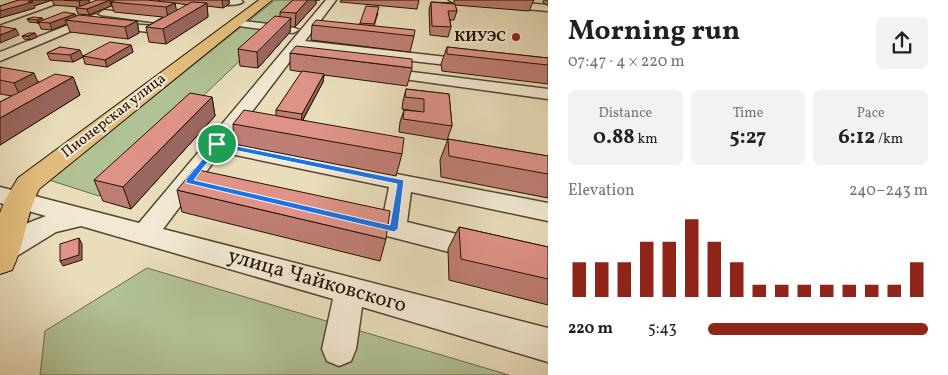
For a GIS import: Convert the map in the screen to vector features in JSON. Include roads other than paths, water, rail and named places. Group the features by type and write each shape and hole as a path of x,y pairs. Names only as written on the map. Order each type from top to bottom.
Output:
{"main road":[{"name":"Пионерская улица","path":"1,256 9,198 49,165 263,2"}],"street":[{"path":"210,0 263,2"},
{"path":"146,233 331,0"},
{"path":"454,0 530,3 548,8"},
{"path":"530,3 538,14 548,14"},
{"path":"0,21 45,6 64,4"},
{"path":"0,57 85,21 103,8 127,4"},
{"path":"84,5 175,19 138,40"},
{"path":"85,21 156,30"},
{"path":"235,23 302,38 424,58 491,66"},
{"path":"424,58 424,78"},
{"path":"284,60 303,62"},
{"path":"368,71 548,94"},
{"path":"217,144 548,212"},
{"path":"188,181 216,188"},
{"path":"394,229 401,182"},
{"name":"улица Чайковского","path":"9,198 146,233 548,345"},
{"path":"338,216 500,253"},
{"name":"улица Чайковского","path":"1,256 47,225 65,219 85,218"},
{"path":"339,349 350,291"}],"place":[{"name":"КИУЭС","path":"516,37"}]}
